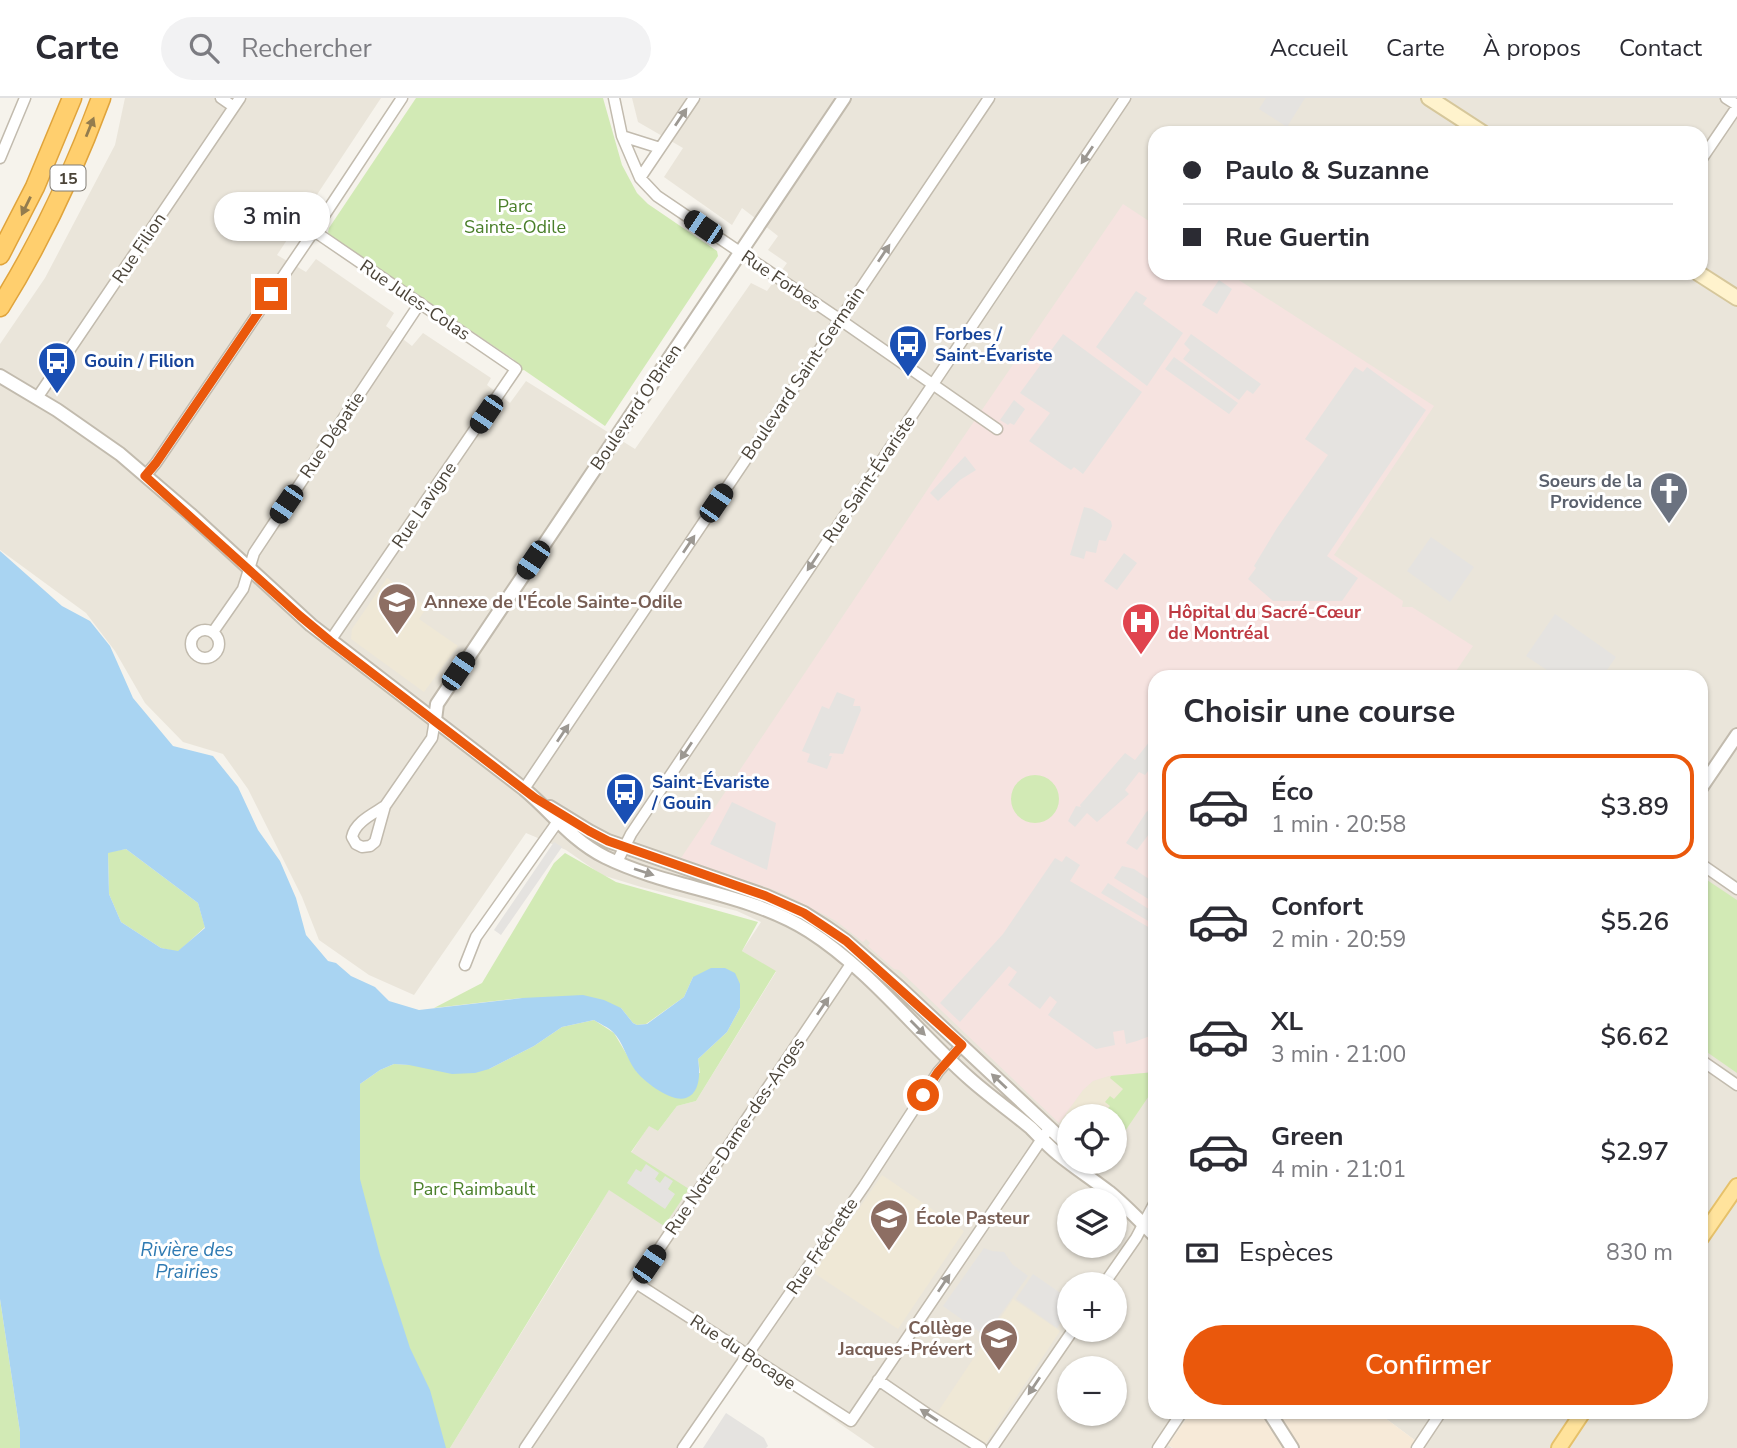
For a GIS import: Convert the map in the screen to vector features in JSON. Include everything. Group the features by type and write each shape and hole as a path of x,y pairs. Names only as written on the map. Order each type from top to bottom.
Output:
{"highway":[{"name":"15","path":"4,248 39,179 72,98"},
{"name":"15","path":"0,307 30,255 74,167 102,98"}],"main road":[{"path":"1429,98 1472,126"},
{"path":"1708,279 1737,298"},
{"path":"1708,1227 1737,1186"},
{"path":"1559,1448 1578,1419"}],"street":[{"path":"0,158 25,98"},
{"path":"221,98 237,102"},
{"path":"145,476 402,98"},
{"name":"Rue Forbes","path":"614,98 622,136 640,177 657,196 998,429"},
{"path":"640,177 694,98"},
{"name":"Boulevard O'Brien","path":"435,719 437,704 844,98"},
{"name":"Boulevard Saint-Germain","path":"524,789 989,98"},
{"name":"Rue Saint-Évariste","path":"617,862 631,834 1125,98"},
{"path":"1708,150 1737,106 1726,98"},
{"name":"Rue Filion","path":"37,398 237,102"},
{"path":"622,136 660,148"},
{"name":"Rue Jules-Colas","path":"314,231 516,369"},
{"name":"Rue Dépatie","path":"213,632 243,589 256,549 420,303"},
{"name":"Rue Lavigne","path":"330,641 516,369"},
{"path":"0,376 91,432 145,476 330,641 435,719 560,818 624,847 766,896 804,913 846,941 1057,1135"},
{"path":"385,806 432,738 435,719"},
{"path":"1708,778 1737,735"},
{"path":"560,818 571,835 617,862 733,899 810,932 894,1003 969,1078 1058,1154 1103,1188"},
{"path":"465,965 476,937 560,818"},
{"path":"1708,869 1737,889"},
{"name":"Rue Notre-Dame-des-Anges","path":"525,1448 851,964"},
{"name":"Rue Fréchette","path":"683,1448 938,1072 962,1045"},
{"path":"1708,1065 1737,1085"},
{"path":"981,1448 878,1380 1049,1127"},
{"path":"1094,1174 1106,1188"},
{"path":"1127,1209 1148,1229"},
{"path":"1112,1272 1148,1215"},
{"name":"Rue du Bocage","path":"636,1283 851,1421 878,1380"},
{"path":"992,1448 1065,1342"},
{"path":"1158,1448 1177,1419"},
{"path":"1273,1419 1292,1448"},
{"path":"1417,1448 1436,1419"}],"shaded area":[{"path":"125,98 381,98 277,255 306,272 316,259 394,313 386,326 412,346 423,333 491,378 487,385 510,403 526,381 635,449 751,283 767,291 787,263 768,250 778,236 742,208 732,225 664,177 683,148 638,122 632,98 1737,98 1737,1448 1412,1448 1416,1441 1386,1419 1708,1419 1708,670 1148,670 1148,1419 1186,1419 1168,1445 1172,1448 875,1448 749,1361 689,1448 450,1448 649,1125 658,1131 677,1106 696,1101 776,972 742,951 761,922 737,911 602,875 566,850 526,833 414,995 369,975 319,940 302,897 248,789 223,754 183,742 145,703 115,651 86,613 0,550 0,344 45,278 115,145"},
{"path":"1266,98 1305,98 1288,126 1259,109"},
{"name":"Hôpital du Sacré-Cœur de Montréal","path":"1123,204 1148,220 1148,280 1239,280 1434,406 1334,555 1403,601 1402,607 1412,607 1473,646 1457,670 1148,670 1148,1073 1109,1076 1093,1081 1073,1104 1057,1104 1057,1121 899,970 894,969 868,946 870,943 866,939 863,942 836,921 777,891 681,858"},
{"path":"1219,280 1232,289 1217,314 1202,305"},
{"path":"1136,291 1147,298 1143,304 1183,333 1147,386 1096,347"},
{"path":"1063,334 1142,392 1083,474 1074,467 1071,470 1029,441 1050,413 1020,393"},
{"path":"1191,334 1261,384 1253,394 1247,390 1239,400 1183,359 1190,350 1184,344"},
{"path":"1174,357 1238,403 1229,414 1165,369"},
{"path":"1355,367 1363,372 1367,367 1426,410 1327,556 1358,578 1342,601 1273,601 1248,579 1277,528 1328,455 1305,439"},
{"path":"1014,400 1025,409 1014,425 1008,425 1000,420"},
{"path":"965,456 976,470 960,480 938,501 930,493"},
{"path":"1084,507 1111,521 1112,526 1106,541 1099,540 1096,553 1086,551 1084,559 1070,555"},
{"path":"1431,537 1474,567 1450,602 1407,571"},
{"path":"1124,553 1137,563 1117,590 1104,581"},
{"name":"Annexe de l'École Sainte-Odile","path":"387,578 427,607 419,619 458,646 424,692 351,639 352,629"},
{"path":"1555,614 1616,657 1607,670 1547,670 1526,656"},
{"path":"837,692 855,699 853,706 860,706 861,710 843,754 830,753 829,756 832,756 827,769 807,762 810,754 802,751 822,706 829,709"},
{"path":"1148,744 1148,771 1145,775 1139,772 1125,790 1129,794 1097,822 1087,813 1075,827 1068,821 1076,806 1081,807 1125,753 1135,760"},
{"path":"732,802 776,823 767,870 710,844"},
{"path":"1148,812 1148,835 1137,850 1126,843"},
{"path":"554,842 562,847 501,935 494,930"},
{"path":"1066,856 1080,865 1070,881 1148,927 1148,1037 1126,1044 1124,1030 1113,1032 1115,1045 1096,1049 1048,1015 1057,1002 1050,996 1040,1009 1008,985 1017,972 1009,966 960,1022 940,1003 1003,934 1055,858 1062,862"},
{"path":"1122,866 1134,869 1148,878 1148,899 1114,878"},
{"path":"1108,883 1148,909 1148,921 1101,893"},
{"path":"1148,1073 1148,1097 1127,1128 1127,1104 1073,1104 1093,1081 1109,1076"},
{"path":"646,1164 659,1173 655,1179 660,1183 665,1176 673,1181 668,1189 675,1194 665,1209 627,1183 636,1169 641,1172"},
{"name":"École Pasteur","path":"882,1175 964,1231 898,1329 814,1273"},
{"path":"984,1248 1004,1252 1012,1264 1028,1276 985,1336 943,1306"},
{"path":"1033,1274 1057,1291 1057,1328 1016,1299"},
{"name":"Collège Jacques-Prévert","path":"1013,1299 1057,1329 1057,1336 985,1444 937,1413"},
{"path":"726,1413 764,1438 768,1446 703,1448"},
{"path":"1186,1419 1386,1419 1416,1441 1412,1448 1173,1448 1168,1445"}],"green space":[{"name":"Parc Sainte-Odile","path":"416,98 603,98 622,165 637,193 648,204 717,251 718,256 605,426 524,370 520,371 513,359 330,236 329,228"},
{"path":"1035,775 1052,782 1059,799 1052,816 1035,823 1018,816 1011,799 1018,782"},
{"path":"126,849 198,903 205,927 178,952 161,948 121,922 109,894 108,852"},
{"name":"Parc Raimbault","path":"565,853 616,882 758,922 742,951 776,971 696,1101 677,1106 658,1131 649,1126 631,1152 689,1189 664,1226 609,1190 450,1448 444,1448 420,1398 351,1180 360,1084 394,1064 489,1069 534,1046 562,1027 594,1020 614,1033 637,1072 700,1073 698,1059 727,1032 740,1008 740,984 693,977 684,997 646,1024 633,1023 621,1008 522,998 434,1008 482,983 554,863"},
{"path":"1708,881 1737,900 1737,1073 1708,1053"},
{"path":"1148,1073 1148,1097 1127,1128 1127,1104 1105,1102 1110,1096 1114,1099 1123,1089 1110,1078"},
{"path":"0,1299 20,1432 20,1448 0,1448"}],"water":[{"name":"Rivière des Prairies","path":"0,551 62,606 90,621 110,646 133,698 173,746 213,756 238,787 258,830 280,861 296,898 306,935 328,961 336,963 351,976 375,987 389,1001 419,1010 522,998 583,995 621,1008 637,1025 647,1024 684,997 693,977 711,968 725,968 735,973 740,984 740,1008 727,1032 698,1059 697,1087 686,1098 666,1095 639,1075 616,1036 594,1020 562,1027 534,1046 489,1069 475,1073 452,1074 394,1064 360,1084 360,1179 380,1255 410,1348 430,1390 446,1448 20,1448 20,1432 0,1299","holes":["126,849 198,903 205,928 178,951 161,948 121,922 109,894 108,853"]}],"place":[{"name":"Forbes / Saint-Évariste","path":"908,378"},
{"name":"Gouin / Filion","path":"57,395"},
{"name":"Soeurs de la Providence","path":"1669,525"},
{"name":"Annexe de l'École Sainte-Odile","path":"397,636"},
{"name":"Hôpital du Sacré-Cœur de Montréal","path":"1141,656"},
{"name":"Saint-Évariste / Gouin","path":"625,826"},
{"name":"École Pasteur","path":"889,1252"},
{"name":"Collège Jacques-Prévert","path":"999,1372"}],"route":[{"path":"271,294 145,476 330,641 535,798 608,841 766,896 804,913 846,941 962,1045 938,1072 923,1095"}]}
